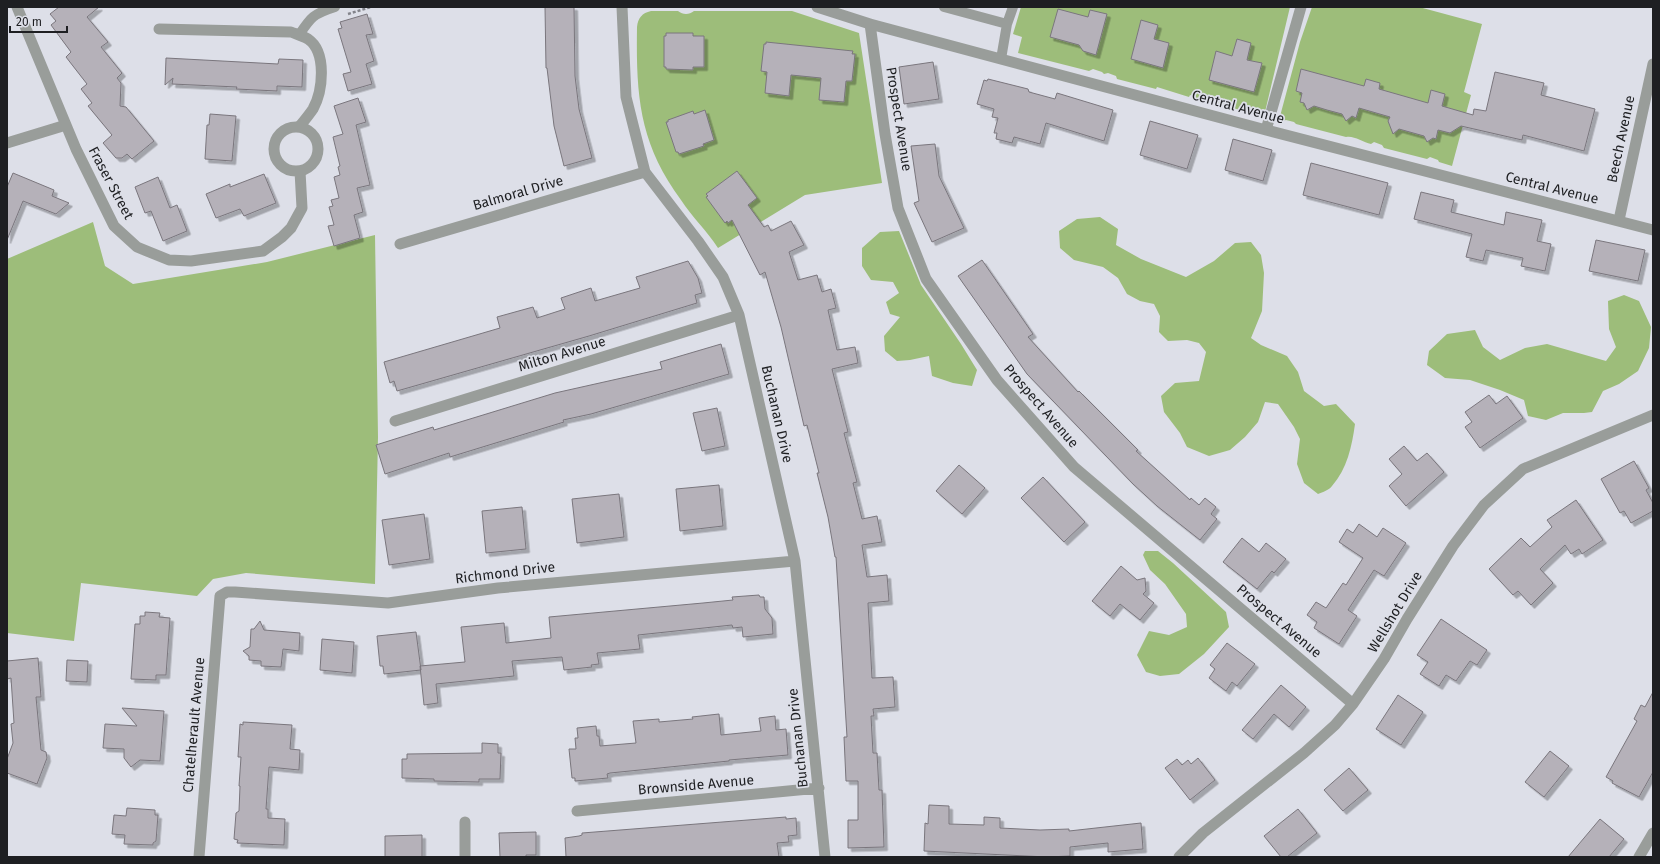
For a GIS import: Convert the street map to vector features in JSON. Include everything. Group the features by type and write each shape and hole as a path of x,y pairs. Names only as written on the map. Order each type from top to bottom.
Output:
{"street":[{"name":"Fraser Street","path":"17,7 76,149 114,226 137,247 169,260 191,261 263,251 282,237 291,228 302,208 300,171"},
{"name":"Buchanan Drive","path":"622,7 626,98 645,172 698,241 723,277 739,315 795,562 825,857"},
{"name":"Central Avenue","path":"817,7 870,24 1266,130 1653,230"},
{"path":"1266,130 1301,7"},
{"name":"Prospect Avenue","path":"870,24 885,134 898,208 926,279 997,380 1074,467 1353,704"},
{"path":"159,29 291,32 308,39 316,47 322,61 320,90 313,108 300,126"},
{"name":"Beech Avenue","path":"1619,220 1653,64"},
{"path":"7,143 66,125"},
{"path":"292,126 300,126 312,133 318,146 318,154 310,166 300,171 289,170 283,167 274,155 275,140 285,129 292,126"},
{"name":"Balmoral Drive","path":"400,244 645,172"},
{"name":"Milton Avenue","path":"395,421 739,315"},
{"name":"Wellshot Drive","path":"1179,857 1203,833 1304,753 1335,725 1353,704 1384,659 1407,619 1453,546 1484,505 1523,469 1653,415"},
{"name":"Richmond Drive","path":"220,596 227,592 235,592 388,603 498,588 795,562"},
{"name":"Chatelherault Avenue","path":"199,857 220,596"},
{"name":"Brownside Avenue","path":"577,811 819,788"},
{"path":"465,822 465,857"},
{"path":"1639,857 1653,833"}],"lane":[{"path":"299,35 314,15 318,12 335,7"},
{"path":"944,7 1007,24"},
{"path":"1001,59 1007,24 1012,7"}],"green space":[{"path":"1021,7 1290,7 1264,116 1201,100 1190,95 1189,97 1157,87 1156,89 1117,79 1116,76 1108,73 1104,74 1093,69 1089,71 1018,53 1022,37 1013,34"},
{"path":"1312,7 1419,7 1482,24 1464,92 1471,95 1452,166 1439,162 1438,160 1430,157 1427,159 1384,148 1382,145 1374,142 1371,144 1352,137 1346,137 1286,120 1279,120 1300,42"},
{"path":"651,11 678,11 686,14 694,11 792,11 859,33 882,183 805,195 718,248 685,206 667,179 656,159 648,138 639,97 637,27 641,16"},
{"path":"1100,217 1118,229 1116,245 1141,259 1186,277 1214,261 1235,243 1251,242 1261,255 1264,273 1262,311 1251,338 1261,345 1287,356 1298,372 1304,391 1324,406 1336,404 1355,424 1345,465 1342,472 1331,487 1318,494 1304,483 1297,464 1300,439 1294,427 1278,404 1265,402 1258,422 1245,437 1230,450 1209,456 1187,447 1180,433 1164,412 1161,396 1175,383 1199,381 1206,352 1199,343 1187,340 1168,341 1159,332 1160,316 1154,304 1140,301 1127,294 1118,278 1103,267 1074,260 1060,248 1059,231 1077,219"},
{"path":"93,222 105,266 133,284 267,262 375,235 378,437 375,584 246,573 213,579 197,596 81,583 74,641 7,633 7,259"},
{"path":"899,231 921,285 977,370 972,386 953,383 932,376 929,356 897,361 885,351 884,336 900,317 890,314 886,302 899,293 893,282 871,280 862,266 862,248 880,232"},
{"path":"1624,295 1639,301 1651,327 1649,348 1638,371 1619,384 1603,391 1592,412 1563,413 1546,420 1528,416 1524,400 1470,380 1445,378 1427,365 1429,351 1447,334 1475,330 1483,347 1500,360 1525,348 1547,344 1606,361 1616,347 1609,329 1608,301"},
{"path":"1145,551 1158,551 1226,612 1229,627 1204,654 1179,674 1160,676 1146,672 1137,655 1149,631 1169,635 1187,627 1186,614 1165,584 1150,570 1143,555"}],"building":[{"path":"59,7 99,7 87,17 108,42 101,47 122,73 117,78 121,83 120,106 126,107 154,141 132,159 127,154 122,158 116,158 103,143 112,135 88,106 92,103 81,89 87,84 66,57 71,52 51,25 56,21 50,14"},
{"path":"545,7 574,7 575,76 579,109 592,158 564,166 554,126 546,68"},
{"path":"1058,9 1088,17 1090,10 1107,14 1096,55 1083,51 1079,45 1050,37"},
{"path":"367,14 373,34 366,35 374,61 366,64 372,84 348,91 343,74 351,72 338,29 342,28 340,22"},
{"path":"1141,20 1158,25 1154,39 1169,43 1163,68 1131,59"},
{"path":"666,33 693,33 693,36 704,36 704,67 693,67 693,70 666,69 666,67 664,67 664,36 666,36"},
{"path":"1237,39 1251,43 1247,60 1262,63 1254,92 1209,80 1216,51 1232,56"},
{"path":"766,42 853,51 852,54 855,54 852,81 846,81 844,102 819,100 821,78 791,75 789,96 765,93 767,72 761,71 764,44 766,44"},
{"path":"166,58 278,64 279,59 303,60 302,87 277,86 277,91 236,89 237,87 172,84 173,78 165,85"},
{"path":"933,62 939,99 904,104 899,67"},
{"path":"1301,69 1364,86 1366,79 1380,83 1379,89 1428,103 1431,90 1445,94 1442,106 1473,115 1474,109 1486,111 1495,72 1544,83 1541,95 1595,109 1584,151 1523,135 1522,140 1461,126 1450,133 1438,130 1436,139 1433,138 1427,142 1424,136 1399,129 1393,134 1388,121 1390,117 1359,108 1356,118 1352,116 1346,121 1342,114 1314,106 1307,110 1304,103 1300,102 1302,93 1296,91"},
{"path":"988,79 1028,89 1029,92 1055,99 1057,93 1113,110 1104,141 1046,123 1040,144 1014,137 1012,143 996,139 997,133 994,133 998,118 992,117 994,109 977,104 984,80 987,81"},
{"path":"358,98 366,122 356,125 370,185 357,188 363,212 354,215 360,238 334,246 328,226 334,225 329,207 333,206 331,200 339,198 334,177 340,175 338,167 340,166 333,137 343,134 334,106"},
{"path":"705,110 714,140 703,144 704,146 679,154 676,152 666,122 693,111 694,114"},
{"path":"210,114 236,116 232,161 205,159 207,125 209,125"},
{"path":"1150,121 1198,135 1187,169 1140,155"},
{"path":"1233,139 1272,150 1263,181 1225,170"},
{"path":"935,144 939,176 964,228 932,242 914,203 919,201 911,146"},
{"path":"1311,163 1388,183 1379,215 1303,195"},
{"path":"737,171 757,198 748,205 764,227 768,225 771,231 791,221 804,245 789,252 798,280 817,275 822,292 831,289 836,308 828,310 837,350 855,347 858,363 832,369 848,432 844,433 857,482 853,483 862,519 877,516 882,542 862,545 867,577 887,575 889,601 868,603 872,678 893,677 895,707 873,709 874,716 871,716 873,753 877,753 879,790 882,790 884,847 848,848 848,820 858,820 858,781 846,781 844,737 847,737 836,557 817,473 819,473 807,425 804,426 781,327 765,272 760,275 732,220 725,223 706,197 708,196 706,194"},
{"path":"13,173 54,190 52,196 69,203 56,214 23,201 7,240 7,187"},
{"path":"264,174 276,203 244,216 240,209 216,218 206,194 230,184 230,187"},
{"path":"158,177 170,208 177,205 187,231 163,241 151,211 145,213 135,187"},
{"path":"1421,192 1454,200 1451,212 1504,225 1506,212 1542,220 1537,241 1551,244 1545,271 1521,266 1523,258 1486,250 1483,261 1466,257 1472,234 1414,219"},
{"path":"1596,240 1645,250 1638,281 1589,271"},
{"path":"982,260 1033,334 1028,337 1078,392 1079,391 1138,450 1136,451 1190,500 1191,498 1199,505 1205,498 1216,507 1211,514 1217,519 1200,540 1157,506 1133,484 1027,374 958,276"},
{"path":"688,261 698,278 702,293 695,295 697,303 589,336 397,391 394,381 390,383 384,362 500,328 497,317 533,307 537,318 565,309 561,298 591,288 595,301 640,288 636,277"},
{"path":"721,344 729,374 591,414 563,420 564,422 450,457 449,453 385,474 376,445 433,427 434,430 555,393 662,369 660,362"},
{"path":"1489,395 1496,404 1507,396 1523,418 1480,448 1465,427 1472,422 1465,412"},
{"path":"717,408 725,446 702,451 693,413"},
{"path":"1404,446 1417,461 1427,453 1444,472 1406,506 1389,486 1402,474 1389,459"},
{"path":"1634,461 1649,488 1646,490 1653,503 1653,511 1631,523 1624,511 1620,513 1601,479"},
{"path":"959,465 985,488 962,514 936,491"},
{"path":"1043,477 1085,522 1064,542 1021,498"},
{"path":"719,485 723,526 680,531 676,489"},
{"path":"619,494 624,537 577,543 572,499"},
{"path":"1576,500 1603,540 1582,554 1579,549 1571,554 1565,545 1540,569 1553,583 1531,605 1518,591 1513,595 1489,569 1521,538 1530,547 1552,527 1547,520"},
{"path":"522,507 526,549 486,553 482,511"},
{"path":"424,514 430,559 389,565 382,520"},
{"path":"1359,524 1377,537 1383,528 1406,543 1384,576 1374,570 1348,610 1357,616 1339,644 1314,628 1317,622 1307,615 1316,602 1326,608 1343,583 1346,585 1363,558 1339,542 1347,529 1353,533"},
{"path":"1242,538 1259,552 1266,543 1286,559 1274,573 1272,571 1257,589 1223,562"},
{"path":"1121,566 1137,580 1145,578 1146,591 1143,594 1154,603 1140,620 1120,604 1110,616 1092,601"},
{"path":"759,595 760,597 764,597 765,609 772,618 773,634 743,637 742,627 733,628 732,625 638,635 640,649 597,653 599,664 591,665 592,667 564,670 562,657 512,661 514,676 436,684 438,703 424,705 420,666 465,662 461,627 504,623 506,643 551,638 549,617 733,600 732,597"},
{"path":"145,612 160,613 159,617 170,618 166,675 156,675 156,680 131,679 135,624 140,624 140,616 145,616"},
{"path":"1441,619 1487,650 1477,665 1470,661 1456,681 1446,675 1439,686 1420,674 1428,662 1417,655"},
{"path":"260,621 264,630 300,633 299,651 283,649 281,667 261,666 261,661 249,660 249,656 243,651 250,647 251,629 254,629"},
{"path":"416,632 421,670 384,674 383,666 380,666 377,636"},
{"path":"322,639 354,642 352,673 320,670"},
{"path":"1227,643 1255,664 1237,686 1232,682 1226,691 1209,678 1215,669 1210,665"},
{"path":"38,658 41,697 36,697 41,750 46,752 47,758 37,784 7,773 7,759 13,743 11,724 14,723 11,678 7,679 7,661"},
{"path":"67,660 88,661 87,682 66,681"},
{"path":"1281,685 1306,707 1289,727 1274,714 1253,739 1242,730"},
{"path":"1653,692 1653,772 1639,797 1612,783 1613,781 1606,777 1637,721 1634,719 1641,705 1645,707"},
{"path":"1398,695 1423,712 1401,745 1376,729"},
{"path":"122,708 164,711 160,761 140,760 131,767 124,758 124,749 103,748 105,724 137,726"},
{"path":"719,714 721,735 761,731 759,718 775,716 776,730 786,729 788,755 610,773 607,774 608,778 575,781 575,778 572,778 569,749 576,749 575,738 578,738 577,728 596,726 600,746 636,743 633,721 659,719 659,722 693,719 692,717"},
{"path":"243,722 292,725 290,749 300,750 299,770 269,767 266,809 268,809 268,818 285,819 284,845 237,843 238,840 234,839 236,813 239,811 241,757 238,757 240,724 243,725"},
{"path":"482,743 498,744 498,753 501,753 500,779 479,779 479,782 434,781 434,779 402,778 402,759 407,759 407,754 482,753"},
{"path":"1550,751 1569,766 1544,797 1525,782"},
{"path":"1198,758 1215,780 1190,800 1165,768 1177,759 1182,765 1188,760 1191,764"},
{"path":"1349,768 1368,790 1343,811 1324,790"},
{"path":"929,805 949,806 949,824 984,825 984,817 1000,818 1000,828 1040,830 1069,829 1069,831 1141,823 1143,849 1108,852 1108,843 1070,847 1070,856 1047,857 924,851 925,823 928,824"},
{"path":"127,808 155,810 155,815 158,815 156,841 153,845 124,844 125,835 112,834 114,815 126,816"},
{"path":"1298,809 1317,833 1287,857 1281,857 1264,836"},
{"path":"786,817 786,819 796,818 797,835 788,836 789,842 777,843 779,857 566,857 565,838 579,836 582,835 582,833"},
{"path":"1600,819 1624,839 1609,857 1568,857"},
{"path":"536,832 536,855 526,855 526,857 500,857 499,833"},
{"path":"422,835 422,857 385,857 385,836"}]}
